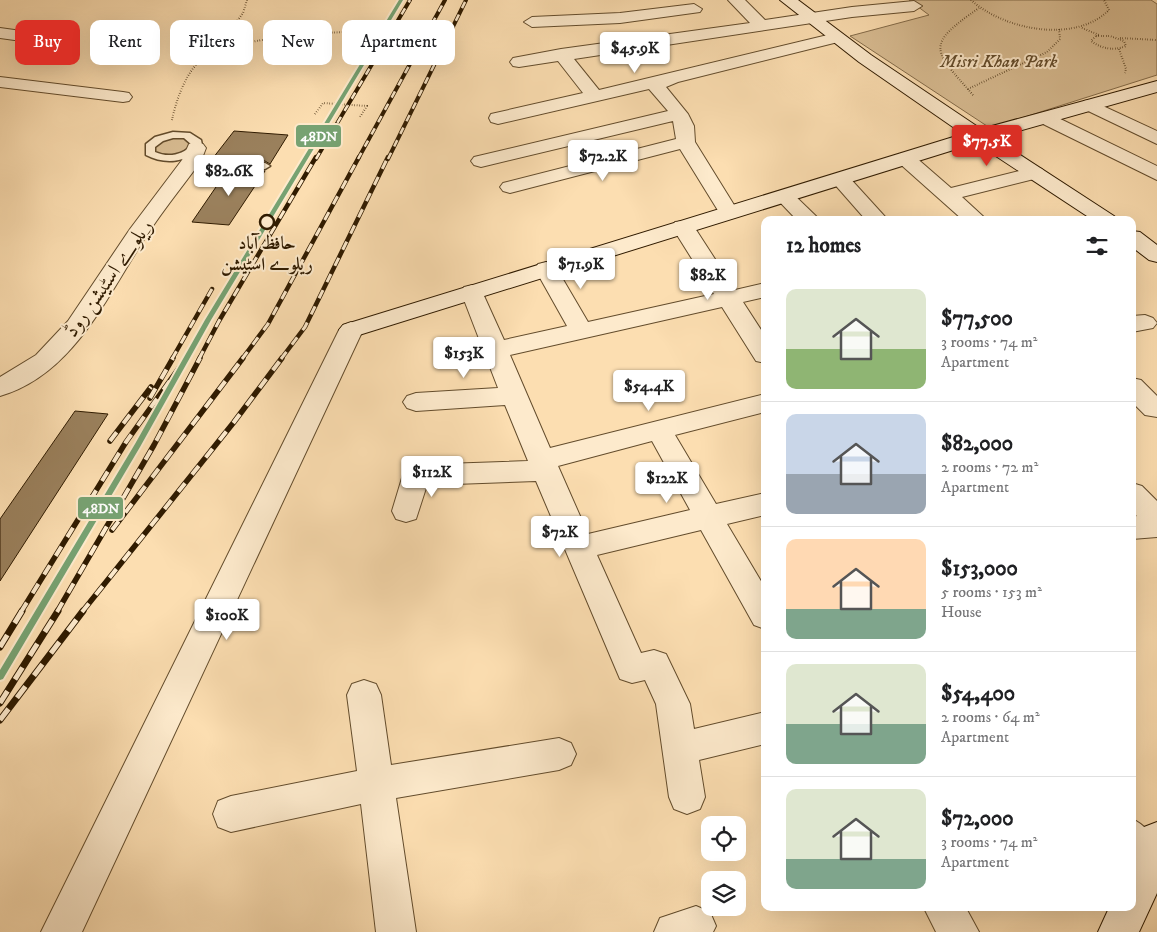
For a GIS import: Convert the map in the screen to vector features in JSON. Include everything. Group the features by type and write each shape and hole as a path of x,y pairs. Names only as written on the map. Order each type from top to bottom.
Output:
{"street":[{"path":"736,0 762,26"},
{"path":"788,0 811,18 841,36 978,136 1101,216"},
{"path":"519,62 561,54 716,33 909,3 925,14 880,25"},
{"path":"534,17 611,4 633,44 657,73 658,89 684,121 687,130 685,142 729,213"},
{"path":"620,18 689,4 739,61"},
{"path":"0,33 15,35"},
{"path":"481,161 575,119 594,96 657,73 739,61 841,36"},
{"path":"561,54 594,96"},
{"path":"0,82 123,97"},
{"path":"61,932 351,330 978,136 1157,86"},
{"path":"1090,105 1157,138"},
{"path":"498,118 575,119 679,114"},
{"path":"1046,118 1157,174"},
{"path":"575,119 615,161"},
{"path":"510,187 685,142"},
{"name":"ریلوے اسٹیشن روڈ","path":"0,387 19,379 48,360 69,336 86,315 130,244 193,154"},
{"path":"906,159 971,216"},
{"path":"947,195 1036,173"},
{"path":"840,179 873,216"},
{"path":"784,196 805,216"},
{"path":"683,227 761,349"},
{"path":"1136,240 1157,255"},
{"path":"546,269 582,331"},
{"path":"495,350 761,291"},
{"path":"472,292 514,396 632,669 654,664 673,704 687,797"},
{"path":"1136,392 1148,410"},
{"path":"416,402 514,396"},
{"path":"406,511 415,475 544,465 659,430 761,403"},
{"path":"659,430 761,609"},
{"path":"1136,497 1150,512 1157,524 1136,527"},
{"path":"580,547 761,505"},
{"path":"364,696 396,932"},
{"path":"680,749 761,729"},
{"path":"231,814 376,784 559,754"},
{"path":"945,911 959,932"},
{"path":"1118,932 1128,911"}],"lane":[{"path":"193,154 197,142 192,137 173,135 153,142 150,146 150,153 155,156 168,158 193,154 265,166"}],"path":[{"path":"237,20 247,6 247,0"},
{"path":"970,0 979,8 998,18 1017,24 1059,29 1079,28 1094,24 1105,18 1109,10 1104,0"},
{"path":"973,95 944,62 940,54 939,42 949,28 979,8"},
{"path":"1079,28 1100,35 1157,40"},
{"path":"968,89 1047,52 1060,39 1059,29"},
{"path":"253,45 313,32 342,32"},
{"path":"1100,35 1092,37 1091,41 1102,47 1119,49 1126,46 1120,38"},
{"path":"1119,49 1126,69 1125,74"},
{"path":"173,135 173,113 197,65"},
{"path":"315,114 323,103 367,106 360,117"}],"green space":[{"name":"Misri Khan Park","path":"909,0 1151,0 1157,4 1157,75 990,128 850,36 929,15"},
{"path":"179,137 192,140 189,150 172,155 155,152 154,146 161,140"}],"building":[{"path":"234,131 288,135 270,164 265,161 213,158"},
{"name":"حافظ آباد ریلوے اسٹیشن","path":"229,168 265,171 229,225 192,222"},
{"path":"75,411 108,414 0,581 0,519"}],"railway":[{"path":"316,159 410,0"},
{"path":"358,159 445,0"},
{"path":"388,159 466,0"},
{"path":"199,359 219,321 316,157"},
{"path":"242,359 268,324 359,157"},
{"path":"281,359 305,327 388,157"},
{"path":"172,359 212,289"},
{"path":"150,398 173,358"},
{"path":"57,612 154,445 200,358"},
{"path":"112,530 243,358"},
{"path":"82,612 234,422 282,358"},
{"path":"21,612 126,442 184,361"},
{"path":"110,441 151,387"},
{"path":"0,647 22,611"},
{"path":"0,703 58,611"},
{"path":"0,720 83,611"}],"transit line":[{"name":"48DN","path":"0,677 138,445 208,320 401,0"}],"place":[{"name":"حافظ آباد ریلوے اسٹیشن","path":"267,222"}]}
